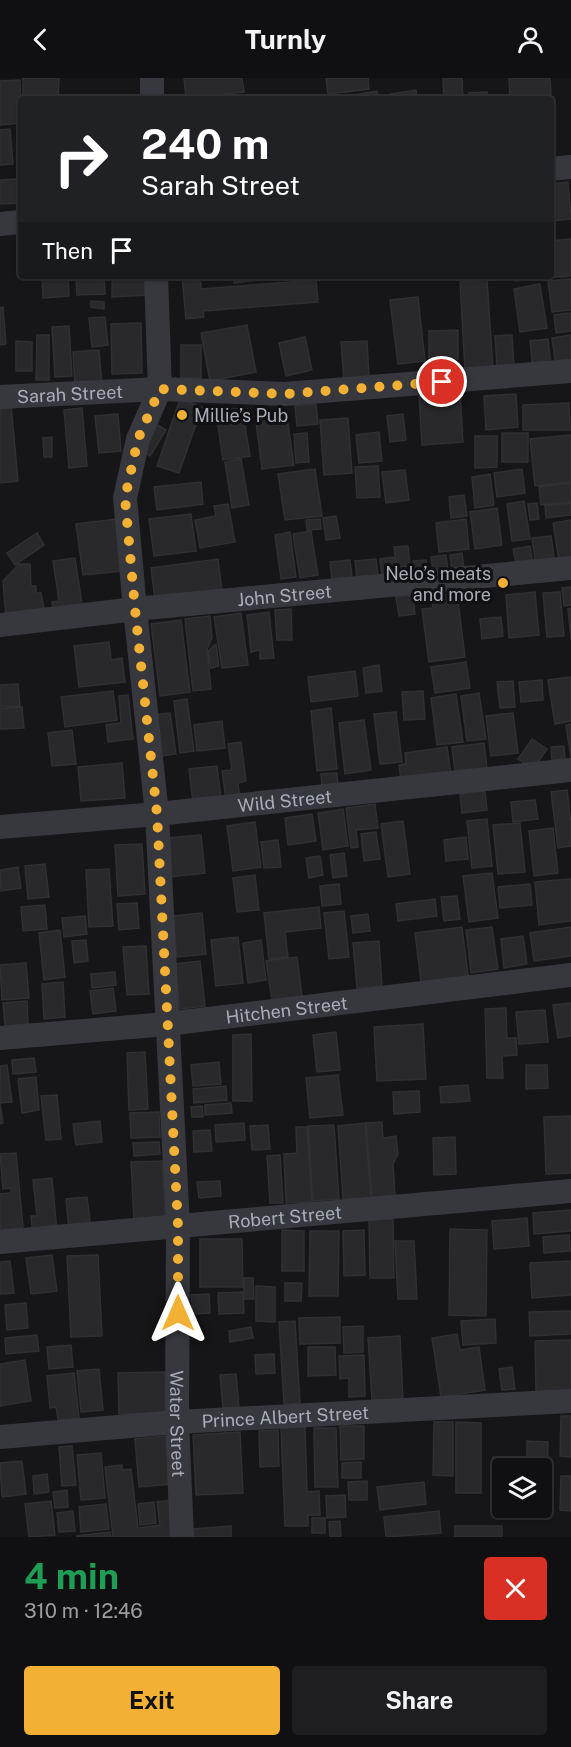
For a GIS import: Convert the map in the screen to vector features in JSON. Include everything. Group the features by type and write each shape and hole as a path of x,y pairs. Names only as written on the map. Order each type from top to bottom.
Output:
{"street":[{"path":"152,78 152,96"},
{"path":"554,169 571,167"},
{"path":"0,224 18,222"},
{"name":"Water Street","path":"156,279 160,389 138,439 125,498 157,814 178,1226 177,1422 182,1537"},
{"name":"Sarah Street","path":"0,397 160,389 285,394 571,371"},
{"name":"John Street","path":"0,625 135,609 571,568"},
{"name":"Wild Street","path":"0,827 157,814 571,770"},
{"name":"Hitchen Street","path":"0,1038 167,1024 571,975"},
{"name":"Robert Street","path":"0,1242 571,1191"},
{"name":"Prince Albert Street","path":"0,1437 177,1422 571,1401"}],"building":[{"path":"23,78 59,78 58,96 23,96"},
{"path":"184,78 242,78 244,92 186,96"},
{"path":"326,78 368,78 369,89 328,94"},
{"path":"443,78 462,78 463,96 444,96"},
{"path":"509,78 550,78 551,96 510,96"},
{"path":"20,80 18,123 0,125 0,81"},
{"path":"416,90 417,96 390,96 390,94"},
{"path":"377,91 378,96 354,96"},
{"path":"487,92 488,96 469,96 469,93"},
{"path":"10,129 13,164 0,165 0,130"},
{"path":"18,179 18,203 0,204 0,180"},
{"path":"568,182 571,219 554,221 554,184"},
{"path":"571,239 571,276 554,277 554,241"},
{"path":"42,279 68,279 69,296 43,298"},
{"path":"76,279 104,279 105,294 77,295"},
{"path":"112,279 147,279 148,295 112,297"},
{"path":"182,279 200,279 201,289 316,280 318,302 203,311 204,317 186,319"},
{"path":"234,279 266,279 234,283"},
{"path":"571,279 571,310 552,312 548,281"},
{"path":"487,280 493,368 465,370 460,282"},
{"path":"540,284 547,328 520,332 514,289"},
{"path":"418,297 425,361 398,364 390,300"},
{"path":"91,301 104,302 104,309 91,307"},
{"path":"3,307 6,344 0,345 0,308"},
{"path":"571,313 571,331 556,333 554,315"},
{"path":"105,317 108,345 92,347 89,318"},
{"path":"141,323 142,373 112,374 111,324"},
{"path":"247,325 256,372 210,381 201,333"},
{"path":"69,326 72,376 55,377 52,327"},
{"path":"458,330 458,359 429,360 429,331"},
{"path":"37,335 49,335 49,380 36,380"},
{"path":"512,335 514,368 497,368 495,336"},
{"path":"571,335 571,365 556,367 552,338"},
{"path":"305,337 312,370 286,376 279,343"},
{"path":"548,339 551,367 533,369 530,341"},
{"path":"16,341 32,342 32,371 16,371"},
{"path":"367,341 369,378 344,380 341,342"},
{"path":"181,345 201,345 201,378 181,378"},
{"path":"99,350 102,384 75,385 73,352"},
{"path":"460,393 463,442 422,445 419,396"},
{"path":"516,394 518,427 486,430 484,396"},
{"path":"180,399 202,407 179,473 157,466"},
{"path":"569,403 570,430 523,430 523,405"},
{"path":"11,404 18,481 0,483 0,405"},
{"path":"316,404 318,424 297,426 295,406"},
{"path":"82,408 87,466 69,468 64,410"},
{"path":"242,408 250,456 223,460 216,412"},
{"path":"118,414 121,451 99,453 95,416"},
{"path":"403,414 406,440 390,442 387,416"},
{"path":"287,417 294,465 262,469 256,422"},
{"path":"348,418 352,473 324,475 320,420"},
{"path":"153,422 166,430 150,456 138,449"},
{"path":"379,432 382,461 359,463 356,435"},
{"path":"307,433 309,462 296,463 294,434"},
{"path":"502,433 528,433 528,462 502,462"},
{"path":"571,435 571,482 535,486 530,439"},
{"path":"475,436 497,436 497,467 475,468"},
{"path":"52,437 52,457 44,457 43,438"},
{"path":"241,459 249,505 232,508 225,462"},
{"path":"378,466 380,497 357,498 355,467"},
{"path":"315,469 322,516 285,520 278,474"},
{"path":"522,469 525,493 497,497 494,473"},
{"path":"405,470 409,500 386,503 382,472"},
{"path":"490,474 494,505 475,508 472,477"},
{"path":"201,482 203,504 157,510 154,487"},
{"path":"571,483 571,502 541,505 539,487"},
{"path":"464,495 467,516 451,518 449,497"},
{"path":"524,501 530,539 512,541 507,504"},
{"path":"537,503 539,519 530,520 528,504"},
{"path":"571,503 571,515 546,518 545,506"},
{"path":"228,504 235,542 200,548 195,520 216,516 214,506"},
{"path":"497,508 502,545 475,549 470,512"},
{"path":"191,514 196,551 154,556 149,519"},
{"path":"336,516 340,538 326,540 323,518"},
{"path":"116,519 123,571 83,575 76,524"},
{"path":"320,519 321,529 307,530 306,520"},
{"path":"466,519 469,549 439,552 436,523"},
{"path":"571,520 571,559 559,561 553,523"},
{"path":"311,531 318,575 300,578 293,534"},
{"path":"290,532 296,577 281,579 275,535"},
{"path":"37,533 44,545 15,565 7,553"},
{"path":"551,536 555,563 536,565 532,538"},
{"path":"408,546 410,566 397,568 394,547"},
{"path":"530,546 533,565 517,568 513,549"},
{"path":"462,553 464,569 452,570 450,555"},
{"path":"446,555 448,571 433,572 431,557"},
{"path":"394,557 396,576 382,577 380,559"},
{"path":"75,558 83,611 54,615 52,602 59,601 53,561"},
{"path":"218,559 222,591 155,600 151,568"},
{"path":"376,559 378,576 357,578 355,561"},
{"path":"350,560 352,577 332,579 330,562"},
{"path":"426,560 428,575 415,576 413,561"},
{"path":"19,564 30,564 31,586 36,586 36,593 41,593 45,614 6,618 3,581"},
{"path":"571,587 571,605 564,606 562,588"},
{"path":"535,592 539,635 509,638 506,595"},
{"path":"560,592 564,636 547,637 543,593"},
{"path":"457,593 465,657 429,662 422,609 433,608 431,596"},
{"path":"413,595 415,614 399,616 396,597"},
{"path":"571,608 571,640 568,609"},
{"path":"291,609 292,640 277,640 275,610"},
{"path":"269,612 274,658 260,659 260,650 251,652 247,615"},
{"path":"241,613 248,665 222,668 214,617"},
{"path":"210,616 212,638 207,649 211,689 193,691 185,619"},
{"path":"501,617 503,636 482,639 480,619"},
{"path":"181,620 190,692 160,696 151,624"},
{"path":"109,642 111,660 122,658 125,682 79,687 74,646"},
{"path":"216,644 219,666 211,668 208,651"},
{"path":"466,662 470,688 435,693 431,667"},
{"path":"379,665 382,691 366,693 363,668"},
{"path":"355,671 358,696 311,702 308,677"},
{"path":"571,677 571,721 555,724 548,680"},
{"path":"542,680 543,700 521,702 519,682"},
{"path":"513,681 515,707 500,708 497,682"},
{"path":"18,684 20,706 0,707 0,685"},
{"path":"113,691 117,720 65,727 61,697"},
{"path":"423,691 425,719 404,720 402,692"},
{"path":"479,693 486,739 467,741 461,696"},
{"path":"456,694 463,742 437,745 431,698"},
{"path":"128,695 133,739 108,742 106,725 121,723 119,696"},
{"path":"187,699 194,751 180,753 174,701"},
{"path":"22,707 24,728 0,729 0,709"},
{"path":"331,708 337,769 317,771 311,711"},
{"path":"396,712 402,762 380,764 374,714"},
{"path":"170,713 176,754 160,756 154,715"},
{"path":"513,713 518,753 491,756 486,716"},
{"path":"364,720 371,770 345,774 339,723"},
{"path":"222,721 225,748 197,751 194,725"},
{"path":"571,724 571,758 566,725"},
{"path":"72,730 76,764 52,766 48,733"},
{"path":"532,739 547,749 533,769 518,759"},
{"path":"241,742 246,781 238,783 240,798 226,799 222,771 232,770 228,744"},
{"path":"484,743 487,768 455,772 452,747"},
{"path":"564,746 565,762 552,763 551,747"},
{"path":"447,747 451,774 401,780 399,765 406,764 405,753"},
{"path":"122,763 125,798 81,801 78,767"},
{"path":"217,766 221,799 193,803 189,769"},
{"path":"337,773 338,788 322,789 321,774"},
{"path":"567,790 571,846 558,848 551,792"},
{"path":"485,791 487,810 462,813 460,794"},
{"path":"535,800 538,819 513,822 511,802"},
{"path":"375,804 378,828 356,830 358,847 351,848 346,808"},
{"path":"343,809 348,846 323,850 318,813"},
{"path":"312,814 316,841 288,845 285,818"},
{"path":"487,819 492,866 472,868 467,821"},
{"path":"403,821 410,874 388,877 381,824"},
{"path":"255,822 261,867 233,871 227,826"},
{"path":"520,823 525,872 498,874 493,825"},
{"path":"553,828 558,873 534,876 529,831"},
{"path":"376,832 380,859 364,861 361,834"},
{"path":"201,835 205,873 170,877 166,838"},
{"path":"466,837 468,859 446,861 444,840"},
{"path":"278,840 281,867 264,868 261,842"},
{"path":"142,844 145,894 118,896 115,845"},
{"path":"344,853 347,876 333,878 330,855"},
{"path":"320,856 323,875 309,878 306,858"},
{"path":"45,864 49,897 28,899 25,866"},
{"path":"18,867 21,888 1,891 0,870"},
{"path":"109,869 113,926 89,927 86,870"},
{"path":"492,873 498,918 469,922 463,876"},
{"path":"255,875 259,910 237,912 233,878"},
{"path":"571,879 571,921 539,925 535,882"},
{"path":"339,884 341,904 322,906 320,886"},
{"path":"530,884 532,905 500,908 498,887"},
{"path":"457,896 460,919 444,921 441,897"},
{"path":"435,899 437,916 398,921 396,904"},
{"path":"137,903 139,928 119,930 117,904"},
{"path":"45,905 47,929 23,931 21,907"},
{"path":"319,907 321,928 285,932 288,957 269,959 264,913"},
{"path":"344,911 349,957 329,959 324,913"},
{"path":"202,913 206,954 177,957 173,916"},
{"path":"368,914 370,931 353,933 351,916"},
{"path":"85,916 87,934 64,937 62,918"},
{"path":"462,927 468,976 421,982 415,933"},
{"path":"492,927 498,969 471,973 466,930"},
{"path":"571,927 571,956 534,961 530,933"},
{"path":"60,930 65,977 44,980 39,933"},
{"path":"523,936 527,964 504,968 501,939"},
{"path":"238,937 243,983 216,986 211,940"},
{"path":"86,940 88,961 74,963 72,941"},
{"path":"261,940 266,980 248,983 243,943"},
{"path":"379,941 382,986 357,988 353,943"},
{"path":"146,946 149,994 127,995 123,947"},
{"path":"297,957 302,996 272,1000 266,961"},
{"path":"200,961 205,1006 180,1009 175,964"},
{"path":"26,963 29,998 2,1000 0,965"},
{"path":"115,972 116,985 92,988 91,974"},
{"path":"63,982 65,1017 44,1019 42,984"},
{"path":"113,988 116,1011 93,1014 90,991"},
{"path":"27,1001 28,1024 5,1026 3,1003"},
{"path":"571,1003 571,1036 558,1038 553,1005"},
{"path":"506,1008 507,1038 516,1038 517,1055 502,1056 503,1078 487,1078 485,1009"},
{"path":"545,1010 548,1042 519,1044 516,1012"},
{"path":"423,1024 426,1079 377,1081 374,1027"},
{"path":"336,1032 340,1070 317,1072 313,1035"},
{"path":"251,1034 252,1101 233,1101 233,1035"},
{"path":"145,1052 148,1109 129,1110 127,1053"},
{"path":"34,1058 36,1072 13,1074 12,1060"},
{"path":"219,1062 221,1084 193,1086 191,1065"},
{"path":"7,1065 12,1102 0,1103 0,1066"},
{"path":"526,1065 547,1065 548,1088 526,1089"},
{"path":"338,1075 343,1115 310,1118 306,1078"},
{"path":"36,1077 39,1110 22,1113 18,1079"},
{"path":"468,1085 470,1101 441,1103 440,1087"},
{"path":"226,1086 227,1100 194,1103 193,1089"},
{"path":"419,1091 420,1112 394,1114 393,1092"},
{"path":"57,1095 61,1139 46,1140 41,1096"},
{"path":"0,1103 3,1123 0,1124"},
{"path":"231,1103 232,1113 205,1115 205,1105"},
{"path":"202,1106 203,1117 192,1117 191,1107"},
{"path":"159,1112 160,1137 131,1138 130,1113"},
{"path":"571,1116 571,1173 546,1174 544,1117"},
{"path":"100,1121 102,1142 76,1145 73,1124"},
{"path":"382,1122 383,1138 396,1136 398,1154 393,1164 395,1195 372,1197 366,1123"},
{"path":"244,1123 245,1140 216,1142 215,1125"},
{"path":"365,1123 371,1198 343,1199 338,1126"},
{"path":"268,1125 270,1149 252,1150 250,1126"},
{"path":"334,1125 339,1199 313,1201 308,1126"},
{"path":"296,1127 307,1127 312,1202 286,1203 284,1154 297,1153"},
{"path":"210,1130 212,1151 194,1152 193,1131"},
{"path":"455,1137 456,1174 434,1175 433,1138"},
{"path":"159,1142 160,1154 134,1156 133,1143"},
{"path":"16,1153 23,1227 0,1230 0,1194 11,1193 11,1188 3,1189 0,1154"},
{"path":"280,1155 283,1203 270,1203 267,1156"},
{"path":"162,1161 165,1219 134,1221 131,1162"},
{"path":"52,1178 57,1231 33,1234 31,1216 37,1216 33,1180"},
{"path":"220,1181 221,1196 199,1198 197,1182"},
{"path":"87,1197 91,1228 69,1230 66,1199"},
{"path":"571,1210 571,1231 534,1234 533,1213"},
{"path":"527,1218 529,1246 494,1249 492,1221"},
{"path":"393,1219 394,1278 370,1278 369,1220"},
{"path":"450,1229 487,1230 486,1316 449,1315"},
{"path":"282,1230 304,1231 304,1271 282,1271"},
{"path":"364,1230 365,1275 344,1276 343,1231"},
{"path":"310,1231 339,1231 338,1296 309,1296"},
{"path":"569,1235 570,1251 544,1253 543,1237"},
{"path":"200,1239 242,1239 243,1287 200,1287"},
{"path":"395,1241 414,1241 417,1299 398,1299"},
{"path":"52,1255 57,1291 31,1294 26,1258"},
{"path":"98,1255 102,1336 71,1337 67,1256"},
{"path":"10,1261 14,1293 0,1294 0,1262"},
{"path":"571,1261 571,1295 532,1298 530,1263"},
{"path":"244,1278 253,1278 254,1299 244,1299"},
{"path":"285,1283 302,1283 301,1301 285,1301"},
{"path":"256,1286 275,1287 275,1322 256,1321"},
{"path":"243,1292 244,1313 219,1314 218,1293"},
{"path":"209,1294 210,1313 193,1314 191,1295"},
{"path":"26,1303 28,1328 7,1330 5,1305"},
{"path":"571,1311 571,1334 530,1336 529,1312"},
{"path":"340,1317 340,1343 300,1344 299,1318"},
{"path":"495,1319 496,1343 463,1345 461,1321"},
{"path":"295,1321 300,1403 284,1404 279,1322"},
{"path":"363,1326 363,1352 344,1353 343,1327"},
{"path":"251,1327 253,1338 230,1342 229,1331"},
{"path":"457,1334 460,1350 479,1347 485,1390 441,1397 432,1338"},
{"path":"37,1335 39,1351 6,1354 5,1338"},
{"path":"400,1336 403,1399 372,1400 368,1338"},
{"path":"571,1340 571,1391 536,1391 535,1341"},
{"path":"71,1345 73,1367 49,1369 47,1347"},
{"path":"308,1347 335,1347 336,1375 308,1376"},
{"path":"274,1354 275,1373 256,1374 255,1355"},
{"path":"364,1355 365,1396 349,1397 349,1378 340,1379 339,1356"},
{"path":"25,1360 31,1401 0,1406 0,1364"},
{"path":"512,1367 515,1389 502,1390 499,1369"},
{"path":"99,1369 103,1410 81,1412 77,1371"},
{"path":"165,1372 166,1413 119,1414 118,1373"},
{"path":"74,1373 79,1418 58,1420 56,1407 50,1408 47,1376"},
{"path":"236,1374 239,1407 223,1408 220,1375"},
{"path":"561,1416 571,1416 571,1457 560,1456"},
{"path":"434,1422 453,1422 453,1476 433,1475"},
{"path":"456,1422 481,1423 481,1493 456,1493"},
{"path":"340,1426 364,1426 364,1459 341,1460"},
{"path":"305,1427 307,1492 319,1491 320,1515 308,1515 308,1526 285,1526 281,1428"},
{"path":"314,1428 336,1428 338,1487 315,1487"},
{"path":"278,1430 279,1466 260,1467 259,1431"},
{"path":"240,1432 243,1493 196,1495 193,1435"},
{"path":"167,1436 172,1484 139,1487 135,1439"},
{"path":"527,1441 548,1442 548,1458 527,1458"},
{"path":"72,1446 76,1485 62,1486 59,1447"},
{"path":"101,1453 105,1498 81,1500 77,1455"},
{"path":"22,1461 26,1494 2,1497 0,1463"},
{"path":"361,1462 361,1478 342,1478 342,1463"},
{"path":"122,1465 122,1470 131,1469 138,1528 160,1525 157,1502 173,1500 177,1537 113,1537 105,1467"},
{"path":"47,1474 49,1492 34,1494 33,1476"},
{"path":"561,1476 571,1476 571,1511 560,1510"},
{"path":"367,1481 367,1500 349,1500 348,1482"},
{"path":"424,1482 426,1504 380,1510 377,1487"},
{"path":"67,1490 68,1507 55,1508 53,1492"},
{"path":"345,1495 346,1517 327,1518 326,1496"},
{"path":"51,1501 55,1535 29,1537 25,1504"},
{"path":"154,1502 156,1523 140,1525 138,1504"},
{"path":"106,1504 109,1529 81,1532 79,1507"},
{"path":"73,1511 75,1531 59,1532 57,1513"},
{"path":"439,1511 441,1533 386,1537 384,1517"},
{"path":"312,1518 325,1518 325,1533 312,1533"},
{"path":"340,1521 341,1537 330,1537 329,1522"},
{"path":"231,1526 231,1537 194,1537 193,1529"},
{"path":"455,1526 502,1526 502,1537 455,1537"},
{"path":"110,1532 111,1537 77,1537 77,1536"}],"place":[{"name":"Millie’s Pub","path":"182,415"},
{"name":"Nelo’s meats and more","path":"503,583"}],"route":[{"path":"178,1313 178,1226 157,814 125,498 138,439 160,389 285,394 442,382"}]}
